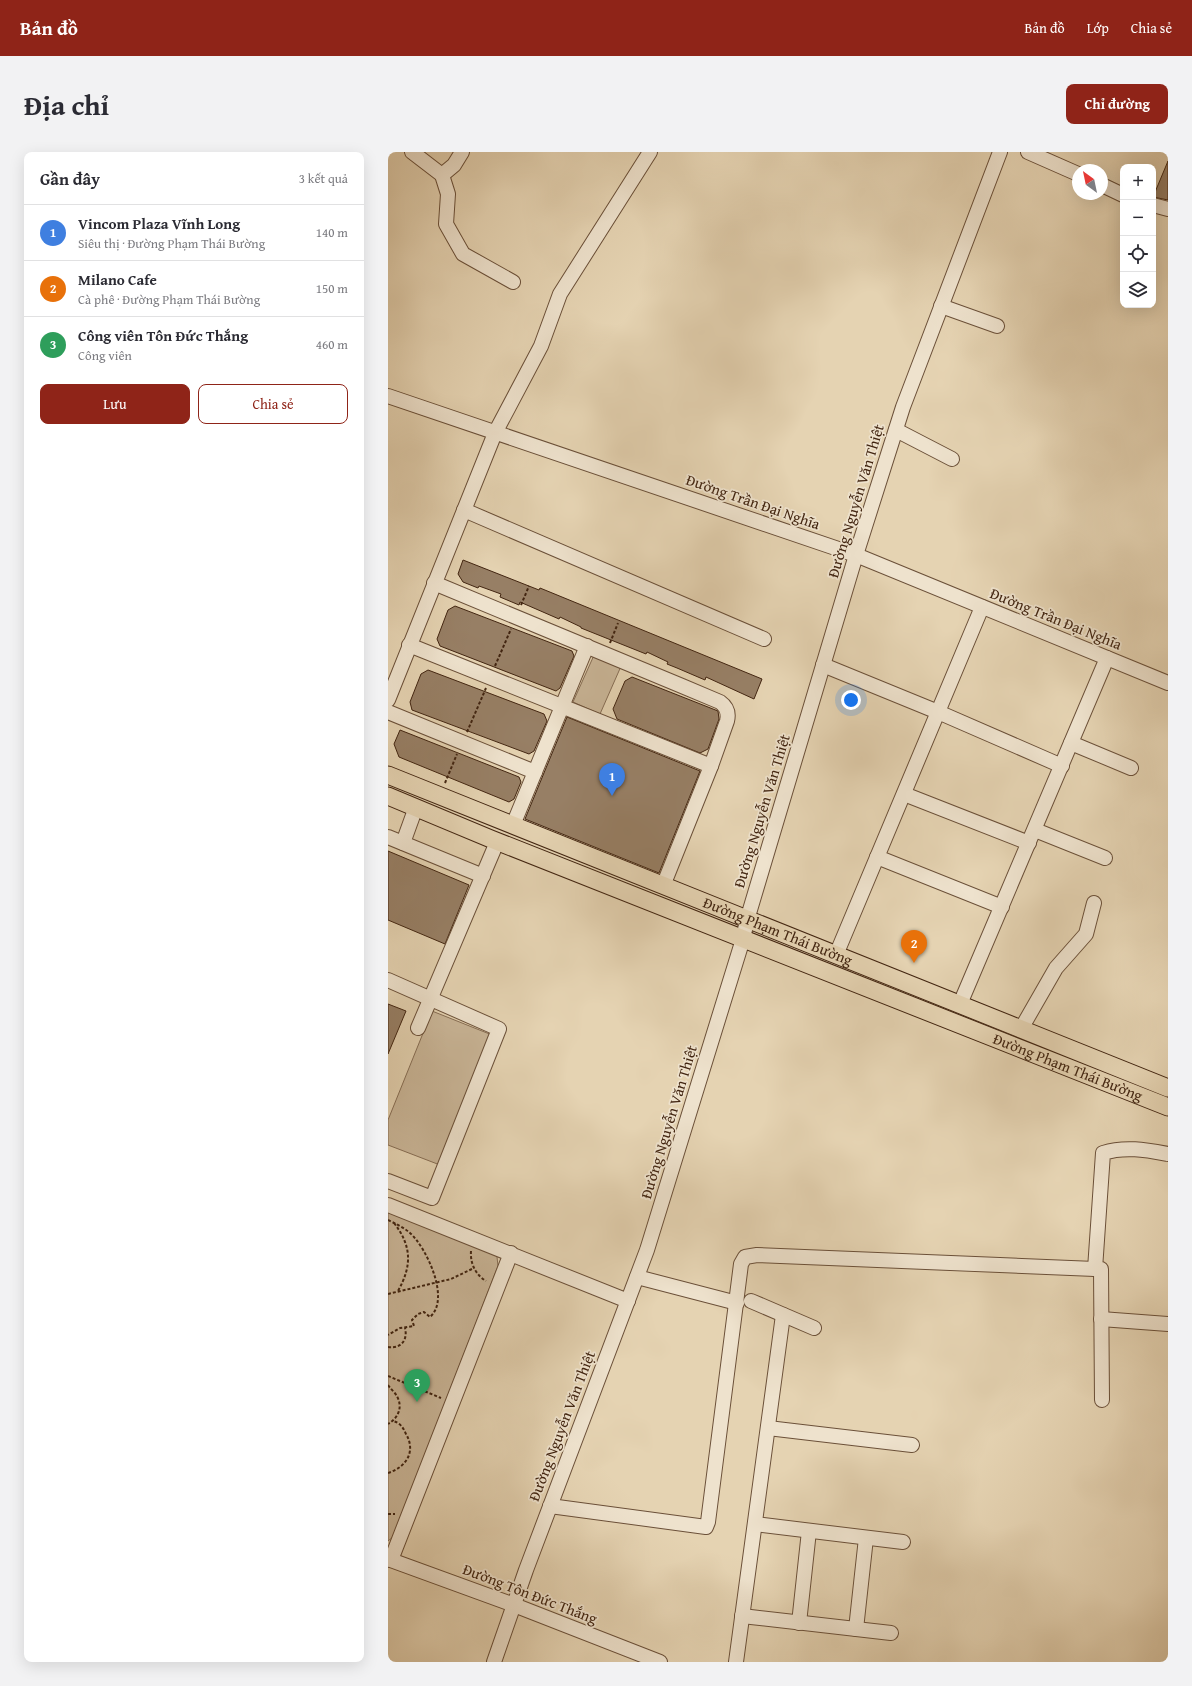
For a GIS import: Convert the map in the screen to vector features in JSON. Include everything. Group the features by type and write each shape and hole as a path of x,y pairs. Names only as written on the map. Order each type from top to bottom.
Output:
{"main road":[{"name":"Đường Phạm Thái Bường","path":"388,775 1168,1088"},
{"path":"416,807 422,789"},
{"name":"Đường Phạm Thái Bường","path":"388,796 498,842 1168,1108"},
{"path":"952,1022 960,1004"}],"street":[{"path":"412,152 442,175 448,194 446,224 463,254 514,282"},
{"path":"442,175 454,165 462,152"},
{"path":"388,700 495,433 541,346 560,294 650,152"},
{"name":"Đường Nguyễn Văn Thiệt","path":"494,1662 550,1506 647,1250 743,939 747,920 856,555 903,407 1000,152"},
{"path":"1028,152 1072,171"},
{"path":"1108,188 1120,194"},
{"path":"1156,206 1168,209"},
{"path":"941,306 997,326"},
{"name":"Đường Trần Đại Nghĩa","path":"388,396 856,555 1168,683"},
{"path":"896,430 952,459"},
{"path":"464,510 764,638"},
{"path":"434,583 606,654 725,706 728,712 728,718 711,766 663,886"},
{"path":"836,955 982,607"},
{"path":"409,645 711,766"},
{"path":"512,825 587,646"},
{"path":"960,1004 1107,658"},
{"path":"823,665 938,712 1062,766"},
{"path":"388,712 535,772"},
{"path":"1071,743 1131,768"},
{"path":"904,794 1029,843"},
{"path":"403,843 416,807"},
{"path":"1034,830 1105,858"},
{"path":"388,837 483,876"},
{"path":"418,1028 498,842"},
{"path":"877,857 1002,907"},
{"path":"1021,1029 1056,968 1082,929 1094,903"},
{"path":"388,980 499,1029 432,1198 388,1181"},
{"path":"1095,1269 1103,1153 1114,1149 1141,1149 1168,1154"},
{"path":"388,1205 628,1301"},
{"path":"389,1559 511,1253"},
{"path":"550,1506 706,1527 708,1522 741,1264 745,1258 757,1255 1101,1269 1102,1400"},
{"path":"637,1277 737,1303"},
{"path":"751,1301 814,1328"},
{"path":"736,1662 783,1315"},
{"path":"1101,1319 1168,1324"},
{"path":"768,1428 912,1445"},
{"path":"755,1524 903,1542"},
{"path":"799,1622 808,1530"},
{"path":"856,1629 866,1538"},
{"name":"Đường Tôn Đức Thắng","path":"389,1559 514,1605 660,1662"},
{"path":"742,1616 891,1633"}],"path":[{"path":"439,796 529,586"},
{"path":"606,654 618,623"},
{"path":"388,1220 410,1233 431,1264 438,1301 433,1315 430,1317 424,1312 418,1314 412,1320 414,1326 400,1328 388,1335"},
{"path":"393,1222 405,1240 408,1255 408,1266 398,1292"},
{"path":"474,1239 471,1256 474,1268 479,1276 498,1286"},
{"path":"388,1294 436,1284 451,1279 474,1268"},
{"path":"388,1347 402,1344 406,1337 405,1328"},
{"path":"388,1376 452,1402"},
{"path":"388,1385 400,1403 400,1412 393,1421 388,1424"},
{"path":"388,1472 405,1463 411,1452 410,1441 406,1432 401,1425 393,1421"}],"shaded area":[{"path":"595,653 622,664 600,714 573,702"},
{"path":"432,1011 492,1035 440,1165 388,1145 388,1120"},
{"path":"388,1210 491,1250 497,1257 498,1266 393,1537 388,1541"}],"building":[{"path":"1168,161 1168,200 1156,198 1156,190"},
{"path":"463,560 539,590 540,588 762,679 754,699 706,677 705,680 667,664 668,662 647,652 646,654 581,628 560,617 559,619 520,602 519,605 500,597 501,594 479,586 478,588 463,582 458,574"},
{"path":"455,606 572,651 574,656 560,688 556,691 440,646 437,639 448,610"},
{"path":"428,670 544,714 547,721 534,751 529,754 412,710 410,702 421,674"},
{"path":"632,677 718,711 719,719 708,749 700,753 617,719 613,709 625,681"},
{"path":"567,717 700,771 659,873 525,819"},
{"path":"400,730 519,777 521,782 514,799 509,802 399,757 394,744"},
{"path":"388,851 469,885 445,944 388,920"},
{"path":"388,1004 406,1011 388,1054"}],"place":[{"name":"Vincom Plaza Vĩnh Long","path":"612,796"},
{"name":"Milano Cafe","path":"914,963"},
{"name":"Công viên Tôn Đức Thắng","path":"417,1402"}]}
